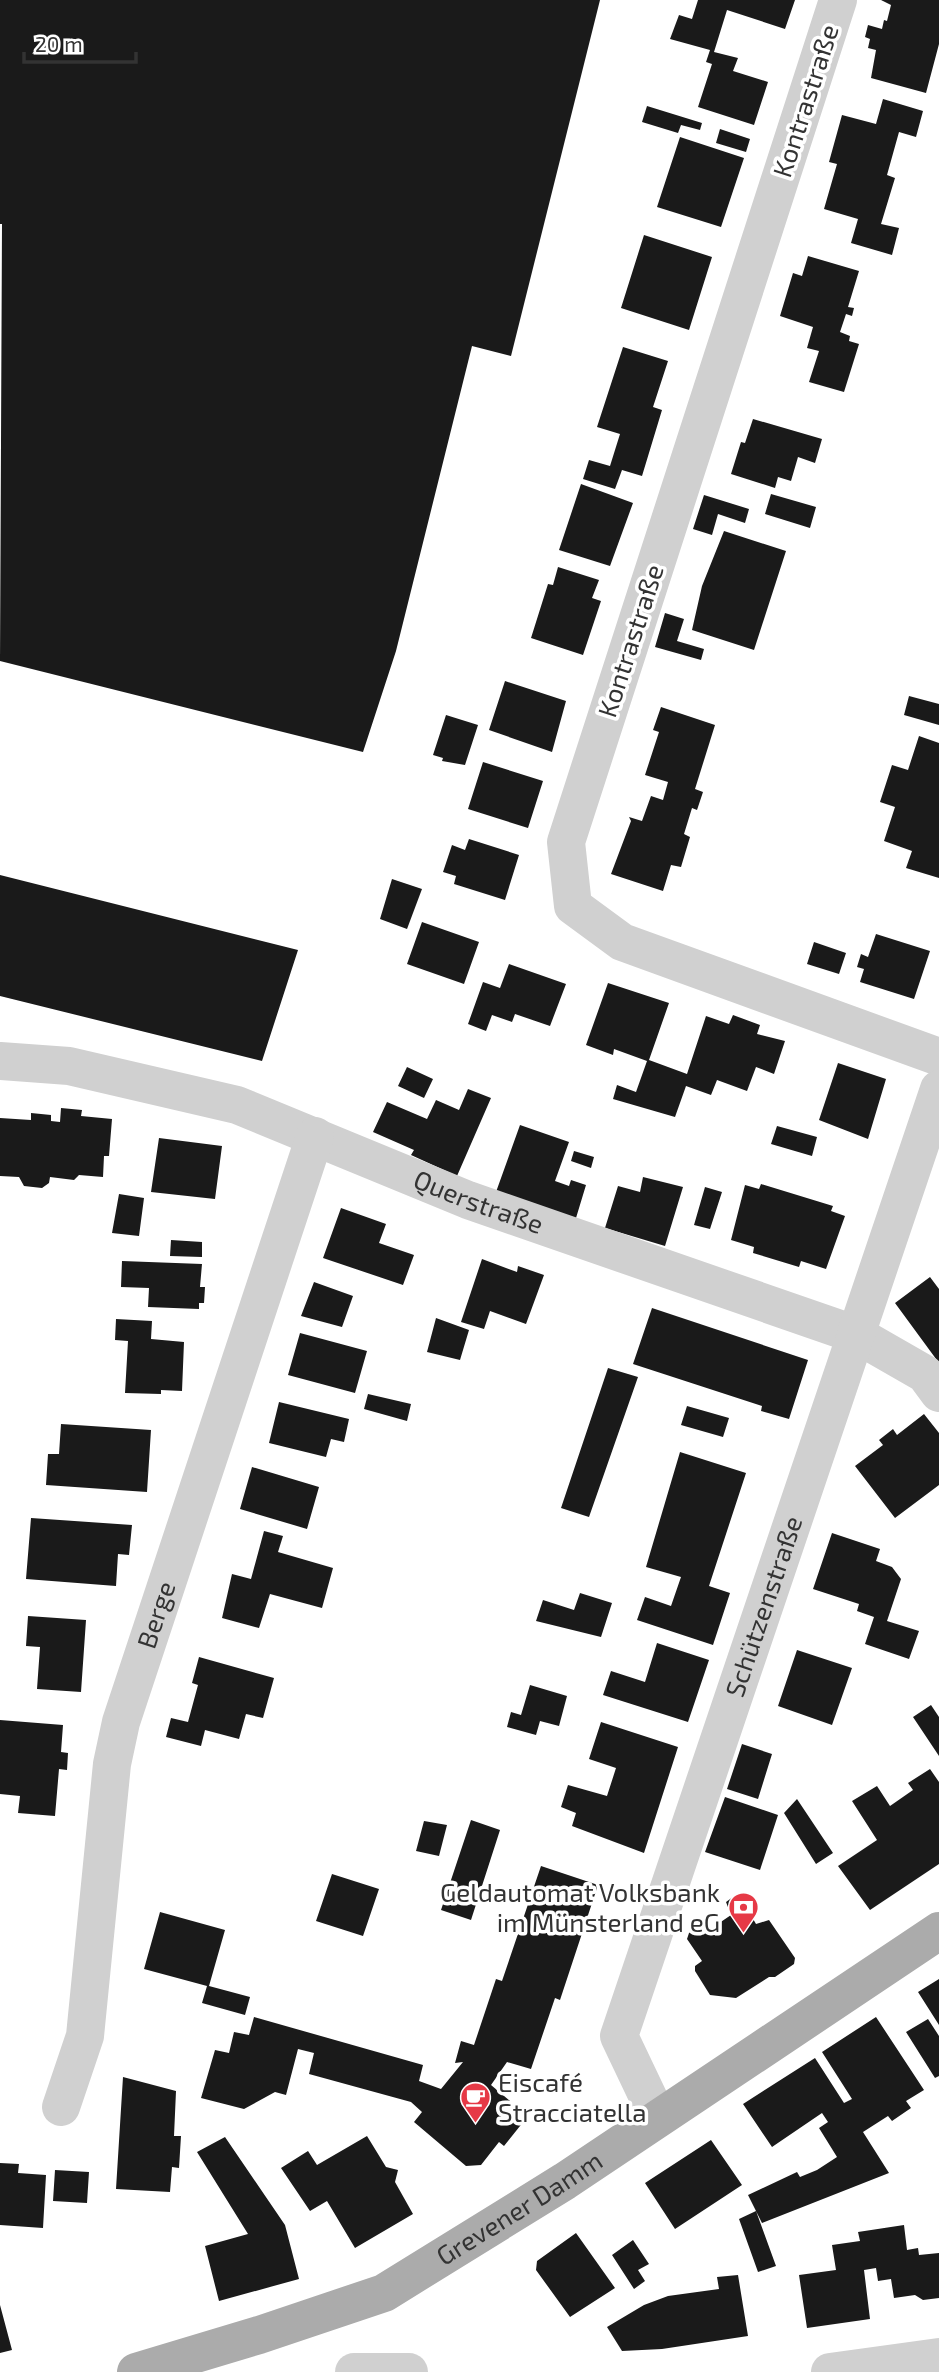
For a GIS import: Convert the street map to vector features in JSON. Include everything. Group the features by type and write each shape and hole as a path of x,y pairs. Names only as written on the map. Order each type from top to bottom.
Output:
{"main road":[{"name":"Grevener Damm","path":"136,2372 384,2293 565,2181 939,1931"}],"street":[{"name":"Kontrastraße","path":"838,0 566,842 573,905 622,942 939,1057"},
{"name":"Querstraße","path":"0,1061 69,1066 237,1105 468,1200 857,1335 925,1374 939,1393"},
{"name":"Schützenstraße","path":"659,2118 619,2036 939,1089"},
{"name":"Berge","path":"61,2107 86,2036 112,1765 121,1722 315,1136"},
{"path":"830,2372 939,2357"},
{"path":"354,2372 409,2372"}],"building":[{"path":"0,0 600,0 511,356 472,346 396,651 363,752 0,661"},
{"path":"698,0 795,0 785,29 727,10 714,52 738,58 733,71 768,82 754,125 698,107 712,64 706,62 710,50 670,39 679,15 692,19"},
{"path":"881,0 939,0 939,44 926,93 871,78 876,50 868,48 870,39 865,37 868,25 882,29 884,20 887,21 891,5"},
{"path":"883,99 923,111 916,137 899,132 887,175 895,178 881,224 899,228 892,255 851,243 858,219 824,209 837,164 829,162 842,115 876,124"},
{"path":"647,106 702,123 700,130 681,125 678,133 642,122"},
{"path":"720,129 750,139 746,152 716,143"},
{"path":"680,137 744,158 721,227 657,207"},
{"path":"644,235 712,257 689,330 621,308"},
{"path":"808,256 859,271 848,307 854,308 852,316 846,314 840,332 850,336 849,341 859,344 844,392 809,382 819,351 807,348 813,327 780,316 793,273 802,276"},
{"path":"623,347 668,361 653,407 662,410 642,476 622,470 615,489 583,479 589,460 610,466 620,434 597,427"},
{"path":"753,419 822,439 815,463 798,457 791,481 778,477 775,488 731,474 741,442 745,443"},
{"path":"581,484 633,503 610,566 559,550"},
{"path":"771,494 816,507 810,528 765,514"},
{"path":"704,495 749,509 745,523 718,514 712,535 693,529"},
{"path":"724,531 786,551 754,650 692,630 702,586"},
{"path":"558,567 599,580 592,598 601,601 583,655 531,638 548,584 553,585"},
{"path":"665,613 684,619 677,641 704,649 701,660 655,647"},
{"path":"505,681 566,701 552,752 489,730"},
{"path":"909,696 939,704 939,725 904,715"},
{"path":"661,707 715,725 695,789 703,792 697,810 692,808 684,834 690,837 681,867 671,865 663,891 611,874 631,821 629,817 642,821 651,796 663,800 668,782 645,775 659,732 653,730"},
{"path":"446,715 478,725 465,765 442,761 443,758 433,755"},
{"path":"919,736 939,743 939,878 906,868 912,851 884,841 895,807 880,802 892,765 908,770"},
{"path":"483,762 543,781 528,828 468,809"},
{"path":"469,839 519,855 505,900 454,884 456,876 443,872 452,845 465,850"},
{"path":"0,875 298,950 262,1061 0,996"},
{"path":"392,879 422,889 407,929 380,919"},
{"path":"422,922 479,942 464,984 407,964"},
{"path":"876,934 930,951 914,999 860,982 864,969 857,967 861,954 868,957"},
{"path":"814,942 846,953 839,974 807,964"},
{"path":"509,964 566,984 550,1026 515,1014 512,1022 492,1015 486,1031 468,1024 483,982 500,988"},
{"path":"608,983 669,1003 649,1060 687,1074 706,1016 729,1024 733,1015 760,1025 757,1034 785,1041 774,1074 756,1067 747,1091 717,1080 711,1095 686,1086 675,1117 613,1099 617,1085 636,1092 647,1061 614,1049 613,1055 586,1045"},
{"path":"838,1063 886,1079 868,1139 819,1120"},
{"path":"407,1067 433,1079 424,1098 398,1086"},
{"path":"468,1089 491,1098 457,1176 411,1155 414,1150 373,1132 387,1102 427,1119 436,1100 459,1110"},
{"path":"61,1108 82,1110 81,1116 112,1119 109,1156 104,1156 103,1177 79,1175 74,1180 50,1177 49,1183 42,1188 24,1186 19,1177 0,1176 0,1118 31,1120 31,1113 51,1115 51,1121 60,1122"},
{"path":"520,1125 569,1142 555,1181 569,1186 571,1180 586,1185 576,1218 496,1192"},
{"path":"777,1126 817,1137 812,1156 771,1144"},
{"path":"159,1138 222,1146 215,1199 151,1192"},
{"path":"574,1151 594,1157 591,1168 571,1161"},
{"path":"643,1177 683,1187 665,1246 605,1228 618,1186 640,1192"},
{"path":"761,1184 833,1206 831,1211 845,1216 826,1269 801,1261 799,1267 753,1253 754,1247 731,1240 745,1185 759,1189"},
{"path":"705,1187 722,1192 710,1229 694,1225"},
{"path":"119,1194 144,1198 139,1236 112,1233"},
{"path":"341,1208 386,1224 379,1243 414,1255 403,1285 323,1258"},
{"path":"171,1240 202,1242 202,1257 170,1256"},
{"path":"482,1259 517,1272 518,1266 544,1275 526,1324 490,1311 484,1329 461,1322"},
{"path":"122,1261 202,1264 200,1287 205,1287 204,1303 199,1303 199,1309 148,1307 149,1288 121,1287"},
{"path":"930,1277 939,1289 939,1363 895,1303"},
{"path":"314,1282 353,1296 342,1327 301,1316"},
{"path":"652,1308 808,1360 789,1419 761,1411 762,1406 633,1364"},
{"path":"436,1318 469,1330 460,1360 427,1352"},
{"path":"116,1319 152,1321 151,1339 184,1342 182,1391 161,1390 161,1394 125,1393 128,1341 115,1340"},
{"path":"300,1333 367,1351 355,1393 288,1375"},
{"path":"608,1368 638,1377 589,1517 561,1508"},
{"path":"368,1394 411,1404 407,1421 364,1409"},
{"path":"279,1402 349,1419 344,1442 331,1439 326,1457 269,1443"},
{"path":"687,1406 729,1418 723,1437 681,1425"},
{"path":"924,1414 939,1433 939,1485 895,1518 855,1466 883,1445 879,1440 893,1429 897,1435"},
{"path":"61,1424 151,1430 147,1492 46,1485 48,1454 59,1454"},
{"path":"680,1452 746,1473 709,1586 730,1593 713,1645 637,1620 645,1597 671,1606 681,1577 646,1567"},
{"path":"252,1467 319,1487 307,1529 240,1509"},
{"path":"31,1518 132,1525 129,1555 118,1554 116,1586 26,1579"},
{"path":"264,1531 283,1536 278,1552 333,1568 322,1608 270,1594 259,1628 222,1618 232,1574 251,1579"},
{"path":"832,1533 880,1549 876,1561 892,1567 901,1579 887,1621 919,1631 909,1659 865,1644 874,1617 857,1611 859,1604 813,1589"},
{"path":"580,1593 612,1603 601,1637 536,1621 543,1600 574,1610"},
{"path":"28,1616 86,1620 81,1692 37,1689 40,1647 26,1646"},
{"path":"657,1643 709,1660 688,1722 603,1695 611,1671 645,1682"},
{"path":"797,1650 852,1668 832,1725 778,1706"},
{"path":"199,1657 274,1678 263,1718 246,1714 239,1739 205,1730 201,1746 166,1737 171,1718 188,1722 198,1685 192,1683"},
{"path":"530,1685 567,1696 559,1726 540,1721 536,1735 507,1727 511,1712 521,1715"},
{"path":"931,1705 939,1717 939,1756 913,1717"},
{"path":"0,1720 63,1725 61,1752 68,1753 67,1770 59,1769 55,1816 18,1813 20,1796 0,1794"},
{"path":"601,1722 678,1747 644,1853 572,1826 576,1813 561,1807 568,1785 607,1796 616,1768 589,1759"},
{"path":"742,1744 772,1754 758,1799 727,1789"},
{"path":"930,1769 939,1782 939,1864 870,1910 838,1866 877,1840 852,1801 877,1786 890,1806 913,1790 908,1783"},
{"path":"725,1797 778,1815 760,1870 705,1852"},
{"path":"797,1799 833,1853 816,1864 784,1813"},
{"path":"471,1820 500,1830 471,1920 441,1910"},
{"path":"424,1821 447,1825 439,1856 416,1851"},
{"path":"541,1866 598,1885 560,2000 555,1998 531,2069 507,2062 491,2085 528,2116 504,2146 499,2142 481,2165 466,2166 414,2122 422,2112 411,2102 309,2074 314,2053 298,2049 286,2095 275,2092 244,2109 201,2098 215,2050 229,2053 234,2032 249,2035 254,2017 423,2065 419,2081 441,2089 463,2062 455,2063 461,2041 474,2045 496,1979 502,1981"},
{"path":"332,1874 379,1889 363,1936 316,1921"},
{"path":"733,1897 741,1898 756,1924 769,1920 795,1958 794,1964 775,1977 769,1977 736,1998 710,1995 695,1971 695,1966 702,1961 687,1939 689,1933 704,1922 709,1930 731,1915 726,1902"},
{"path":"160,1912 225,1930 209,1986 250,1997 245,2015 202,2003 207,1986 144,1969"},
{"path":"939,1979 939,2025 918,1992"},
{"path":"876,2017 924,2090 906,2101 911,2108 892,2121 888,2116 863,2132 889,2173 762,2223 748,2195 797,2172 800,2177 817,2170 837,2157 819,2128 828,2122 822,2113 772,2147 743,2104 815,2058 844,2103 852,2099 822,2052"},
{"path":"928,2019 939,2036 939,2076 935,2078 906,2032"},
{"path":"123,2077 176,2091 174,2136 181,2136 179,2168 172,2167 170,2192 116,2189"},
{"path":"367,2136 386,2167 398,2170 395,2182 413,2214 355,2248 327,2201 310,2211 281,2168 308,2151 317,2165"},
{"path":"225,2137 285,2225 299,2279 219,2301 205,2246 248,2234 197,2152"},
{"path":"711,2140 742,2185 675,2229 645,2183"},
{"path":"0,2163 19,2164 18,2173 46,2175 43,2228 0,2225"},
{"path":"55,2170 89,2172 87,2203 53,2201"},
{"path":"756,2211 776,2266 758,2272 739,2219"},
{"path":"904,2225 907,2250 918,2248 919,2255 939,2253 939,2298 923,2300 915,2295 894,2298 891,2279 878,2281 876,2268 864,2270 870,2319 807,2328 799,2275 836,2270 832,2245 860,2241 858,2232"},
{"path":"576,2233 615,2288 570,2317 536,2270 537,2261"},
{"path":"633,2240 649,2264 638,2270 645,2281 634,2289 612,2255"},
{"path":"738,2275 748,2336 662,2349 622,2351 607,2327 644,2305 668,2296 719,2289 717,2277"},
{"path":"0,2305 12,2350 0,2353"}],"place":[{"name":"Geldautomat Volksbank im Münsterland eG","path":"743,1935"},
{"name":"Eiscafé Stracciatella","path":"475,2125"}]}
